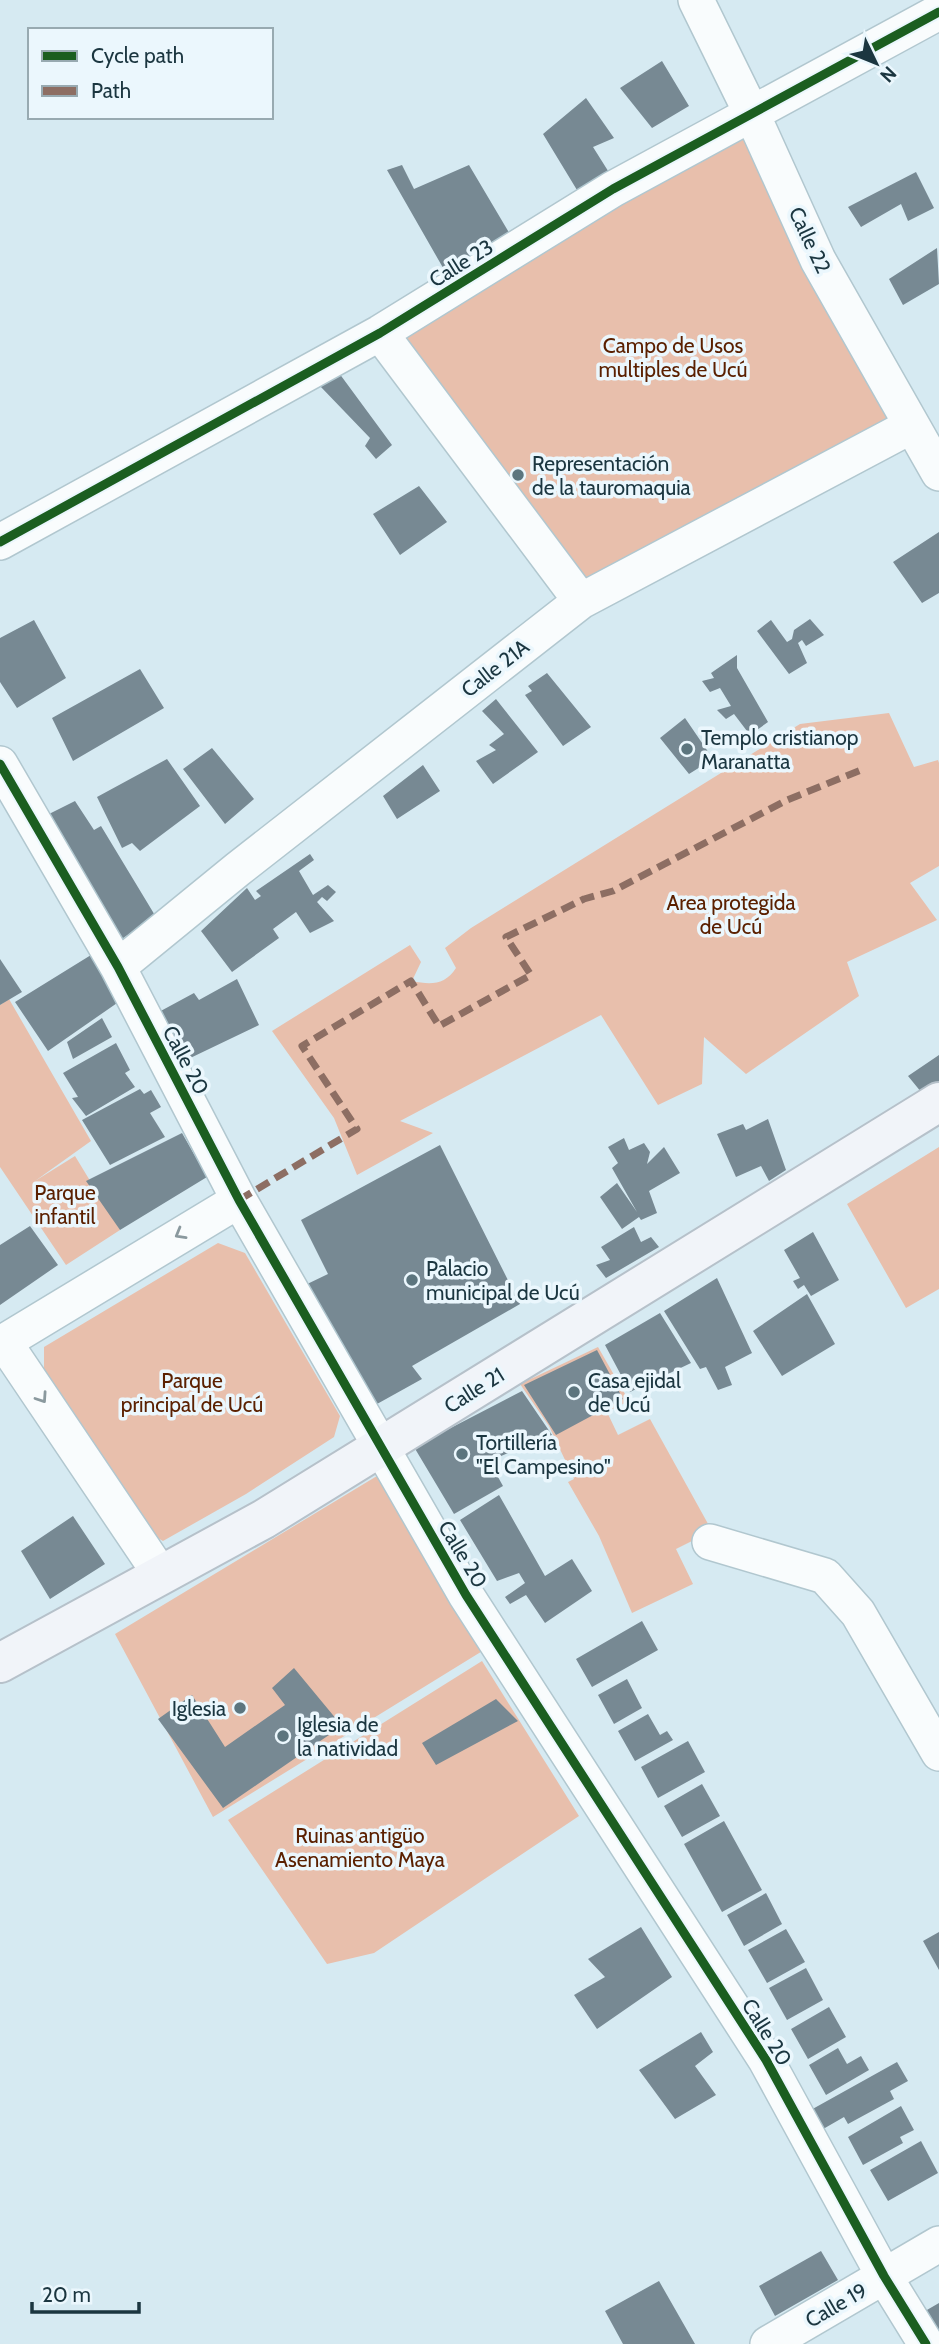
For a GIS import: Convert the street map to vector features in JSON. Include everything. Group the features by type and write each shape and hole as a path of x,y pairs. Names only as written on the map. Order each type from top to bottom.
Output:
{"main road":[{"name":"Calle 21","path":"0,1663 264,1519 939,1102"}],"street":[{"name":"Calle 22","path":"696,0 751,112 818,260 939,473"},
{"name":"Calle 23","path":"0,542 380,333 613,189 939,12"},
{"path":"380,333 581,601"},
{"name":"Calle 21A","path":"118,967 238,869 581,601 911,426"},
{"name":"Calle 20","path":"0,764 118,967 239,1200 466,1595 766,2060 884,2276 926,2344"},
{"path":"161,1575 4,1342 239,1200"},
{"path":"709,1542 825,1576 858,1613 939,1753"},
{"name":"Calle 19","path":"768,2344 939,2244"}],"green space":[{"name":"Campo de Usos multiples de Ucú","path":"750,121 900,423 582,592 389,335"},
{"name":"Area protegida de Ucú","path":"889,713 914,767 938,760 939,763 939,866 910,883 937,920 847,962 859,996 746,1074 704,1037 702,1084 658,1105 601,1015 400,1121 433,1133 357,1175 334,1118 272,1031 410,945 421,962 412,981 442,981 456,968 445,948 471,928 800,724"},
{"name":"Parque infantil","path":"9,999 91,1141 35,1181 75,1156 120,1230 66,1265 0,1167 0,1005"},
{"path":"939,1147 939,1289 906,1308 847,1204"},
{"name":"Parque principal de Ucú","path":"218,1243 245,1253 340,1416 334,1437 246,1494 163,1541 142,1529 44,1371 44,1347"},
{"path":"598,1347 629,1401 607,1412 618,1435 650,1419 712,1531 676,1549 693,1584 632,1613 599,1536 568,1482 574,1479 549,1426 520,1384"},
{"path":"377,1476 484,1650 213,1817 115,1634"},
{"name":"Ruinas antigüo Asenamiento Maya","path":"482,1661 579,1816 374,1953 327,1964 228,1820"}],"building":[{"path":"662,61 689,106 652,128 620,88"},
{"path":"586,98 614,138 593,147 610,174 580,195 543,134"},
{"path":"402,165 414,189 469,165 511,236 446,273 387,170"},
{"path":"916,172 934,208 908,221 901,204 861,227 848,207"},
{"path":"937,248 939,284 903,305 889,279"},
{"path":"339,373 392,445 376,459 365,446 370,438 320,386"},
{"path":"419,486 447,522 400,555 373,514"},
{"path":"939,532 939,593 922,603 893,562"},
{"path":"810,619 824,635 806,646 802,640 798,643 807,663 789,674 757,631 771,620 787,642 792,639 794,630"},
{"path":"34,620 66,678 17,708 0,682 0,638"},
{"path":"737,655 737,668 768,722 750,735 734,714 726,719 717,710 731,706 720,688 710,692 702,681 714,678 711,673"},
{"path":"140,669 164,708 73,761 52,718"},
{"path":"547,673 591,727 563,746 525,695 532,691 528,686"},
{"path":"496,699 538,752 493,784 476,761 496,750 489,745 504,734 482,711"},
{"name":"Templo cristianop Maranatta","path":"685,718 713,759 689,774 660,738"},
{"path":"212,748 254,799 225,824 183,769"},
{"path":"167,759 200,806 140,851 132,843 122,848 97,797"},
{"path":"423,765 440,791 397,819 383,796"},
{"path":"75,801 94,830 101,826 156,917 120,940 45,816"},
{"path":"310,854 314,860 299,871 313,895 328,885 336,892 327,901 322,897 317,902 334,921 310,933 296,912 273,929 279,938 232,972 201,931 247,888 255,900 261,896 256,891"},
{"path":"91,955 120,1001 48,1051 15,1002"},
{"path":"0,959 22,992 0,1005"},
{"path":"237,979 259,1025 184,1061 157,1013 194,993 199,1000"},
{"path":"102,1018 112,1037 73,1059 67,1042"},
{"path":"116,1043 130,1070 125,1073 135,1087 86,1116 72,1098 78,1097 63,1073"},
{"path":"939,1055 939,1088 926,1098 908,1076"},
{"path":"140,1089 144,1094 151,1090 161,1107 150,1113 165,1137 110,1165 82,1120"},
{"path":"768,1119 786,1170 769,1181 761,1166 736,1177 717,1134 743,1124 746,1130"},
{"path":"182,1133 207,1177 120,1230 86,1181"},
{"path":"624,1138 629,1150 644,1143 650,1152 647,1164 664,1147 680,1173 649,1191 657,1213 641,1220 639,1217 622,1229 600,1197 617,1183 637,1212 612,1168 618,1163 608,1147"},
{"name":"Palacio municipal de Ucú","path":"440,1145 520,1304 412,1366 422,1379 377,1404 301,1287 328,1274 301,1220"},
{"path":"30,1226 58,1265 0,1305 0,1245"},
{"path":"634,1227 641,1242 651,1237 659,1247 606,1278 596,1265 610,1260 601,1247"},
{"path":"813,1232 839,1280 811,1296 804,1285 798,1289 793,1281 800,1278 784,1250"},
{"path":"717,1278 752,1353 725,1367 732,1385 718,1390 706,1367 700,1369 664,1311"},
{"path":"807,1294 835,1344 782,1376 753,1331"},
{"path":"660,1313 691,1363 630,1392 605,1345"},
{"name":"Casa ejidal de Ucú","path":"597,1350 623,1399 556,1435 524,1385"},
{"name":"Tortillería \"El Campesino\"","path":"522,1391 552,1435 489,1461 503,1486 454,1514 414,1447"},
{"path":"499,1495 545,1576 572,1559 592,1591 545,1623 526,1595 510,1604 505,1597 525,1583 519,1573 497,1581 460,1520"},
{"path":"73,1516 105,1564 50,1599 21,1551"},
{"path":"642,1621 658,1650 592,1687 576,1659"},
{"name":"Iglesia de la natividad","path":"294,1668 342,1726 223,1808 158,1719 192,1695 225,1747 285,1705 272,1688"},
{"path":"627,1679 642,1708 614,1724 598,1695"},
{"path":"496,1699 518,1721 436,1765 422,1743"},
{"path":"648,1714 660,1735 667,1731 673,1740 635,1761 618,1731"},
{"path":"688,1741 705,1772 658,1798 641,1767"},
{"path":"702,1784 720,1816 682,1837 664,1806"},
{"path":"724,1821 762,1890 722,1912 684,1844"},
{"path":"766,1893 782,1924 744,1946 727,1915"},
{"path":"641,1927 672,1977 597,2029 574,1995 605,1977 588,1959"},
{"path":"786,1929 805,1962 767,1983 748,1950"},
{"path":"939,1932 939,1970 923,1941"},
{"path":"806,1968 823,2000 787,2020 769,1988"},
{"path":"829,2007 846,2037 808,2059 791,2029"},
{"path":"701,2032 713,2052 695,2066 716,2095 675,2119 639,2070"},
{"path":"838,2048 847,2064 861,2056 869,2070 826,2095 809,2065"},
{"path":"897,2062 908,2081 890,2091 894,2099 848,2124 844,2117 811,2136 800,2116"},
{"path":"901,2106 914,2130 900,2137 903,2143 863,2165 848,2137"},
{"path":"921,2141 938,2173 888,2201 870,2170"},
{"path":"821,2251 838,2280 775,2316 759,2286"},
{"path":"659,2281 695,2344 623,2344 605,2311"},
{"path":"939,2303 939,2344 913,2318"}],"marked path":[{"path":"239,1200 357,1129 302,1046 411,981 439,1026 531,975 506,937 584,899 613,891 787,800 861,770"}],"cycle path":[{"path":"0,542 380,333 613,189 939,12"},
{"path":"0,764 118,967 239,1200 466,1595 766,2060 884,2276 926,2344"}],"place":[{"name":"Representación de la tauromaquia","path":"518,475"},
{"name":"Templo cristianop Maranatta","path":"687,749"},
{"name":"Palacio municipal de Ucú","path":"412,1280"},
{"name":"Casa ejidal de Ucú","path":"574,1392"},
{"name":"Tortillería \"El Campesino\"","path":"462,1454"},
{"name":"Iglesia","path":"240,1708"},
{"name":"Iglesia de la natividad","path":"283,1736"}]}
